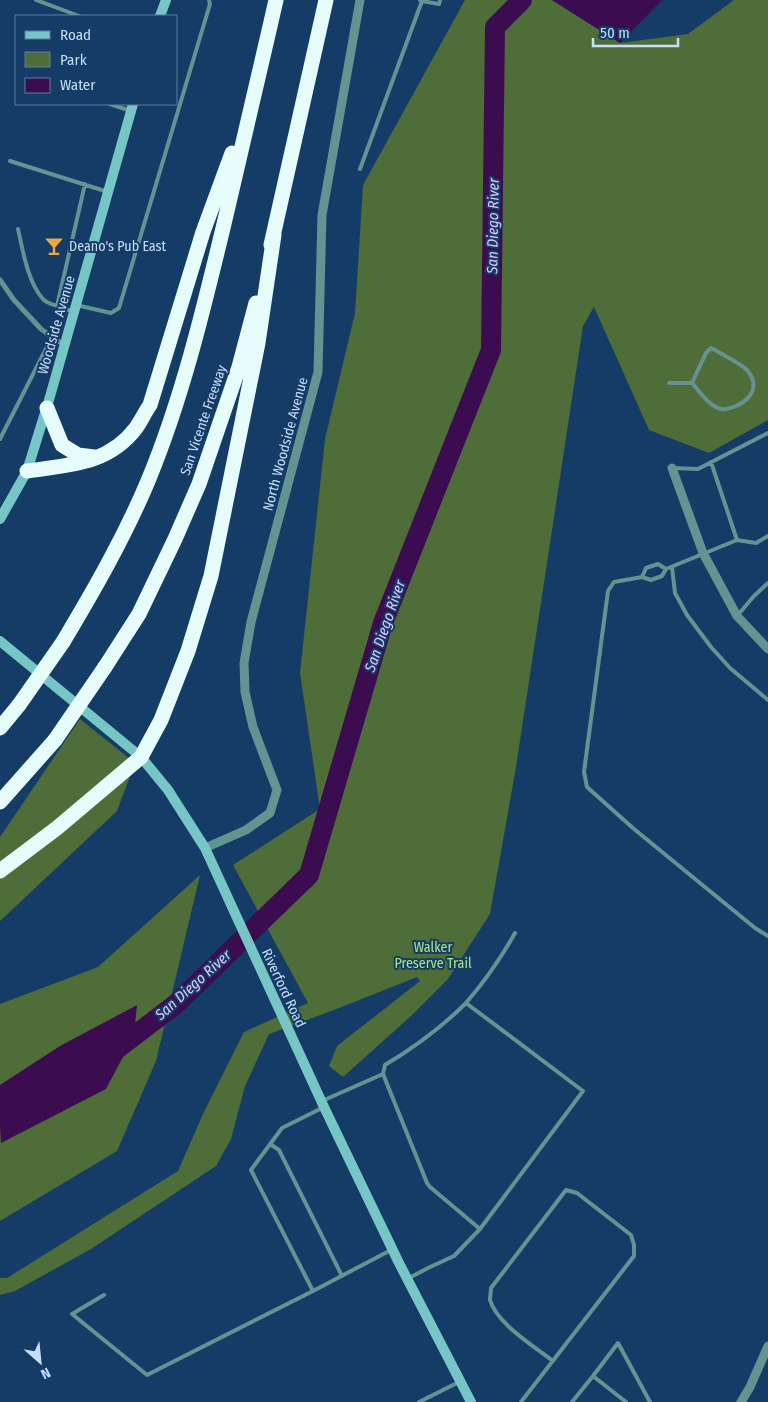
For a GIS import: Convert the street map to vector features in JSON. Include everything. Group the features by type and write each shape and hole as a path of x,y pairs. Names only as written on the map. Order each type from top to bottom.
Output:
{"highway":[{"path":"0,728 19,705 63,642 96,587 129,525 148,480 178,400 207,293 276,0"},
{"name":"San Vicente Freeway","path":"0,802 55,740 139,614 199,484 239,367 274,235 326,0"},
{"path":"27,471 80,463 100,457 116,448 136,428 150,405 203,232 255,88"},
{"path":"0,871 57,828 141,758 161,720 188,651 211,576 258,343 274,235"},
{"path":"47,408 62,445 78,455 100,457"}],"main road":[{"path":"160,15 166,0"},
{"name":"Woodside Avenue","path":"0,519 27,471 47,408 132,107"},
{"name":"Riverford Road","path":"0,641 141,758 168,790 205,848 323,1104 407,1279 471,1402"}],"street":[{"name":"North Woodside Avenue","path":"205,848 246,830 270,813 277,790 253,726 245,692 244,663 252,622 318,372 322,215 360,0"},
{"path":"0,280 14,300 41,330 65,345"},
{"path":"672,468 703,553 737,616 768,649"},
{"path":"741,1402 750,1387 768,1346"}],"lane":[{"path":"36,0 76,15"},
{"path":"18,229 29,273 44,301 57,306 111,313 119,308 210,4 209,0"},
{"path":"360,169 421,0 439,4 440,0"},
{"path":"117,105 132,107"},
{"path":"10,161 108,192"},
{"path":"57,306 85,184"},
{"path":"0,439 52,337"},
{"path":"669,383 692,384 714,406 722,409 730,408 746,401 754,388 752,378 746,369 711,348 706,352 692,384"},
{"path":"672,468 698,469 768,433"},
{"path":"711,462 737,540"},
{"path":"768,536 756,543 737,540 666,569 662,576 651,580 642,577 614,582 608,592 584,772 587,787 641,835 755,928 768,936"},
{"path":"642,577 646,568 658,564 666,569"},
{"path":"672,567 675,593 687,615 711,647 730,668 768,700"},
{"path":"737,616 768,583"},
{"path":"480,1229 430,1188 383,1074 384,1066 418,1045 466,1003 487,977 516,933"},
{"path":"407,1279 454,1256 480,1229 583,1092 466,1003"},
{"path":"313,1290 251,1170 282,1128 323,1104 383,1074"},
{"path":"270,1144 279,1150 342,1276"},
{"path":"521,1402 634,1256 634,1245 631,1235 577,1194 566,1190 491,1288 490,1298 496,1312 504,1322 553,1360"},
{"path":"104,1296 72,1314 147,1375 393,1249"},
{"path":"572,1402 618,1343 650,1402"},
{"path":"593,1376 626,1402"},
{"path":"419,1402 461,1381"}],"green space":[{"name":"Walker Preserve Trail","path":"465,0 552,0 620,43 688,34 734,0 768,0 768,420 709,453 649,430 594,307 583,326 516,767 490,914 448,979 411,1016 343,1077 329,1066 337,1046 420,981 417,977 269,1034 245,1086 231,1139 216,1166 91,1249 15,1291 0,1295 0,1278 7,1278 178,1171 203,1114 244,1032 308,1003 233,865 320,809 300,673 325,439 355,313 363,185"},
{"path":"80,719 135,763 117,811 0,921 0,837"},
{"path":"200,875 156,1061 117,1151 0,1221 0,1004 98,967"}],"water":[{"path":"552,0 662,0 620,43"},
{"path":"137,1005 134,1036 106,1089 1,1143 0,1085 60,1046"}],"waterway":[{"name":"San Diego River","path":"113,1052 176,1004 309,875 383,623 491,350 495,27 522,0"}],"place":[{"name":"Deano's Pub East","path":"54,246"}]}
